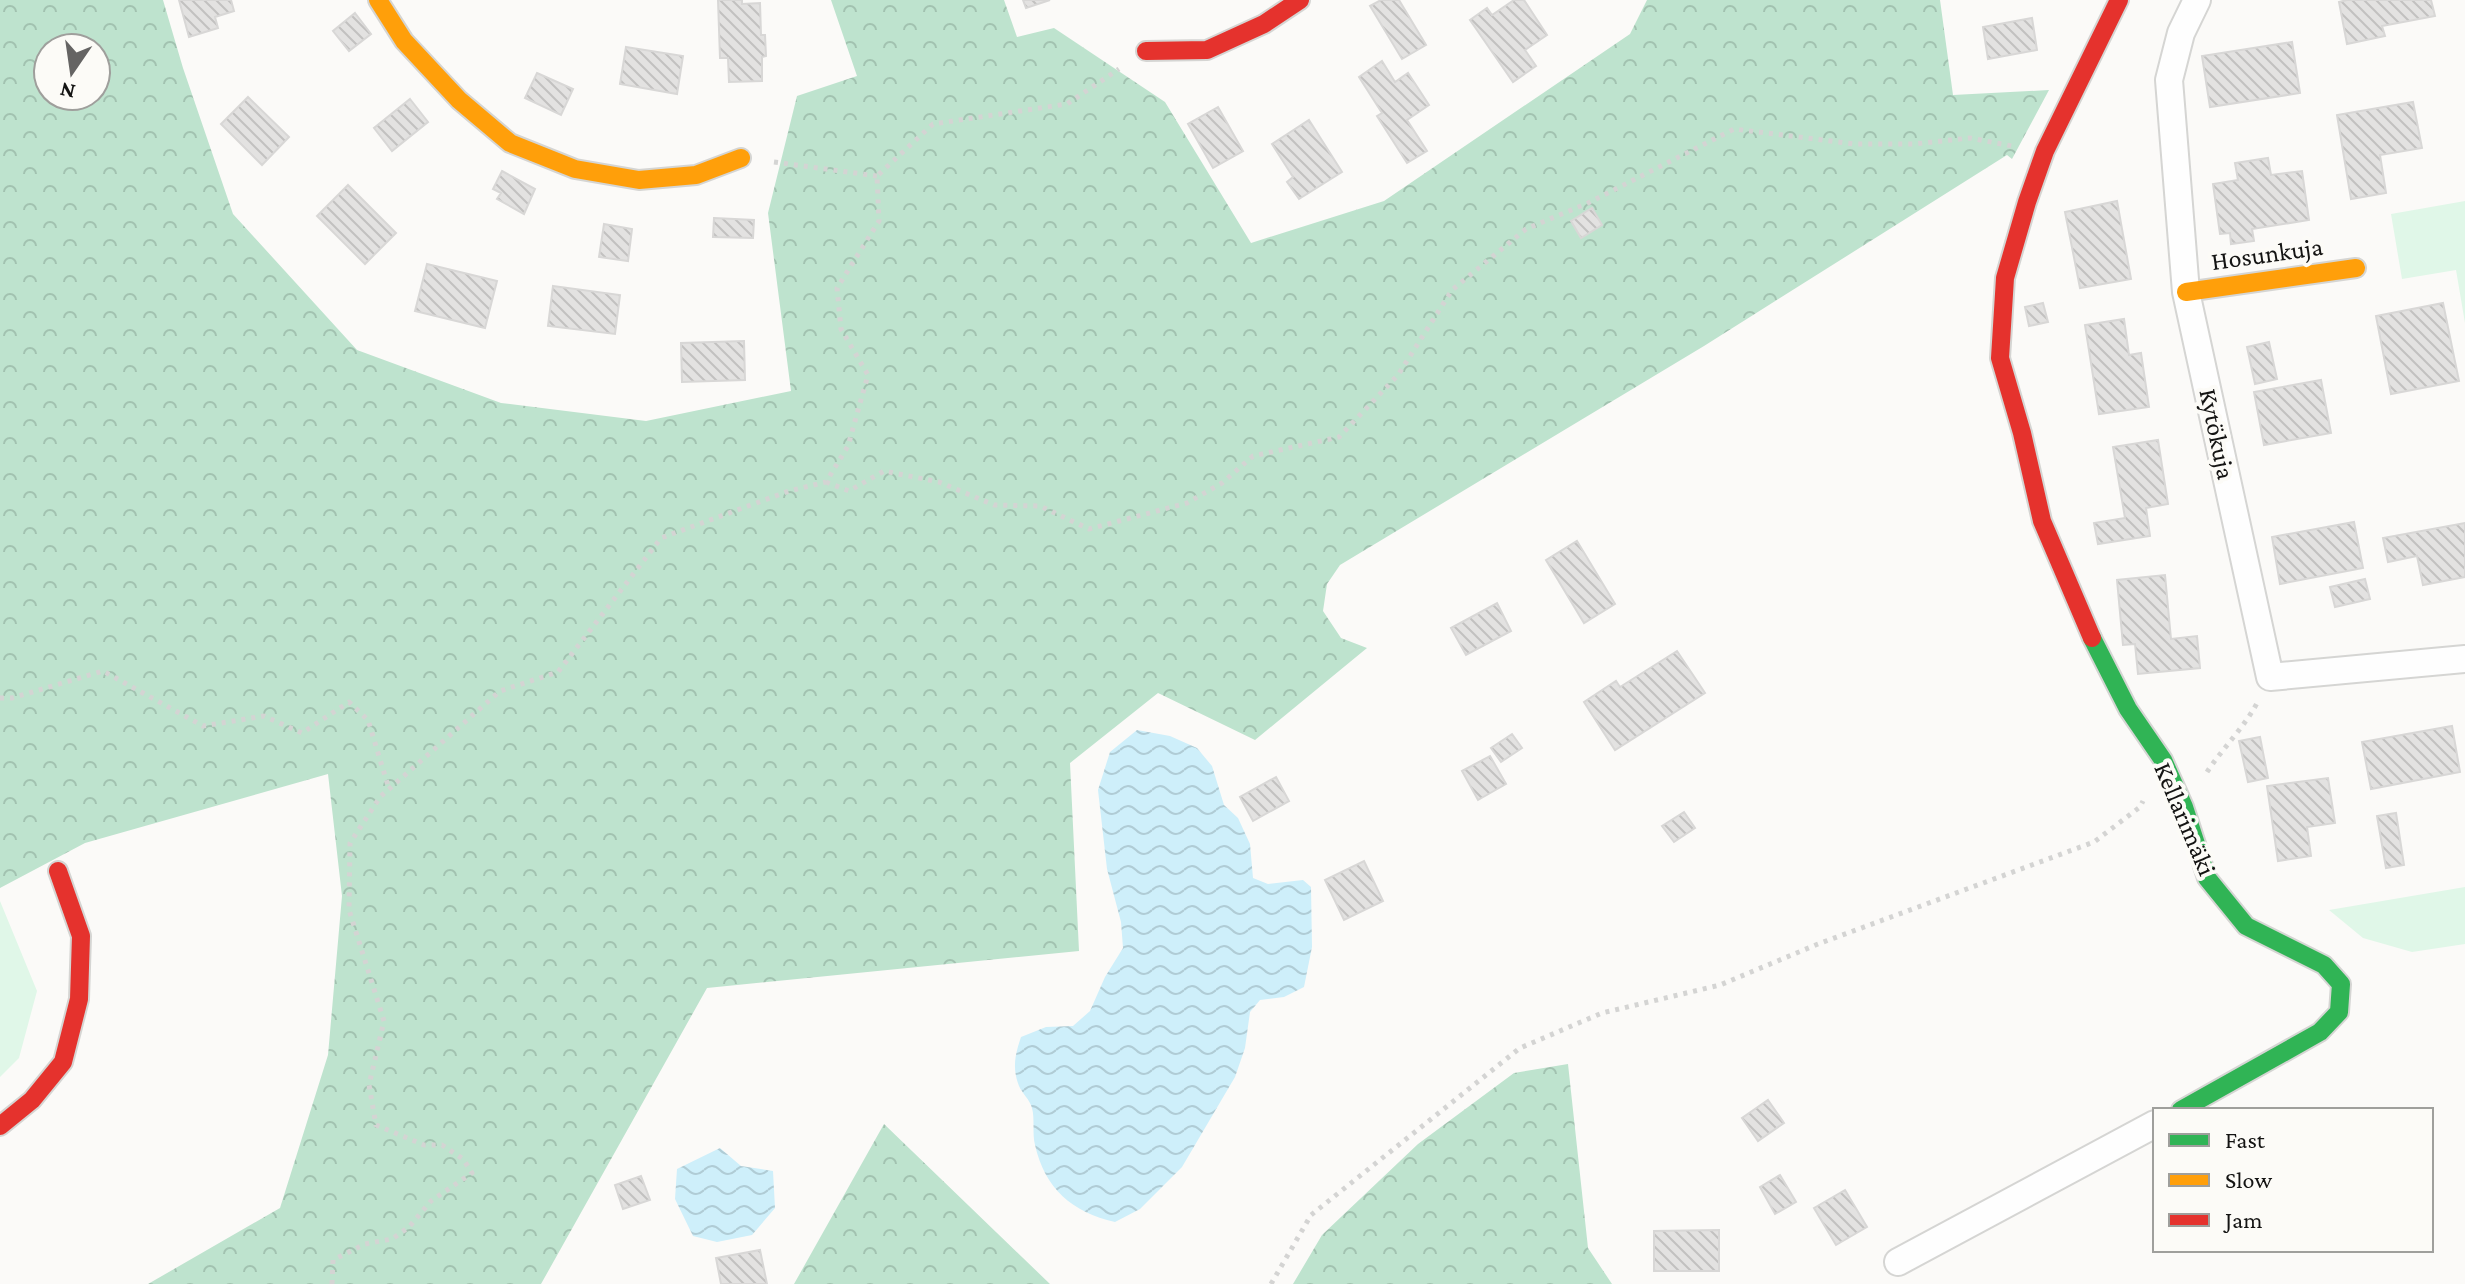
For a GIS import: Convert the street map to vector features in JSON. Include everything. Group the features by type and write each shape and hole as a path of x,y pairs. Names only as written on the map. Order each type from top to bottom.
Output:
{"street":[{"path":"378,0 415,53 459,100 510,143 575,169 639,180 696,175 741,158"},
{"path":"1146,51 1207,50 1264,24 1300,0"},
{"name":"Kellarimäki","path":"2119,0 2045,151 2005,278 2000,358 2022,433 2042,521 2094,642 2128,709 2163,760 2184,807 2207,878 2246,926 2324,965 2341,984 2339,1012 2320,1032 2185,1108"},
{"name":"Kytökuja","path":"2197,0 2181,33 2169,80 2186,292 2270,677"},
{"name":"Hosunkuja","path":"2186,292 2356,268"},
{"path":"2270,677 2465,659"},
{"path":"0,1126 32,1100 63,1062 79,999 81,936 58,871"},
{"path":"1898,1262 2153,1125"}],"path":[{"path":"826,482 848,446 868,375 841,329 837,288 879,221 877,176 933,124 1067,104 1146,51"},
{"path":"332,1284 333,1260 365,1244 392,1239 409,1227 431,1201 472,1173 463,1159 442,1145 424,1145 376,1125 369,1085 384,1021 349,910 350,843 380,797 500,691 558,672 661,538 789,491 826,482 849,491 884,471 939,482 994,505 1040,506 1089,529 1187,503 1222,483 1253,456 1339,437 1398,375 1452,290 1526,229 1588,203 1734,129 1855,144 1914,144 1970,138 2045,151"},
{"path":"741,158 877,176"},
{"path":"0,698 12,698 103,671 203,726 264,716 302,733 349,702 368,720 389,789"},
{"path":"2184,807 2229,740 2253,711 2270,677"},
{"path":"1271,1284 1311,1215 1520,1048 1602,1013 1720,985 1818,944 2094,842 2140,807 2163,760"}],"green space":[{"path":"0,0 163,0 233,214 357,350 501,403 646,421 791,391 768,213 797,96 857,76 831,0 1004,0 1017,37 1054,28 1165,102 1251,243 1384,201 1630,34 1647,0 1940,0 1953,95 2049,90 2012,159 2007,155 1704,346 1340,565 1327,584 1323,611 1341,638 1367,648 1255,740 1158,693 1070,763 1079,951 707,988 541,1284 148,1284 280,1208 328,1055 342,896 328,774 85,843 0,888"},
{"path":"2465,201 2465,323 2456,270 2402,279 2391,214"},
{"path":"2465,887 2465,944 2412,952 2363,938 2329,910"},
{"path":"0,901 37,991 19,1058 0,1077"},
{"path":"1568,1064 1588,1248 1612,1284 1293,1284 1322,1235 1418,1144 1514,1073"},
{"path":"884,1124 1050,1284 794,1284"}],"water":[{"path":"1137,730 1170,736 1197,748 1212,766 1224,805 1238,818 1250,844 1253,878 1268,884 1303,880 1311,887 1312,947 1304,987 1284,997 1260,1000 1250,1012 1245,1048 1235,1077 1182,1167 1140,1209 1115,1222 1073,1205 1053,1186 1035,1145 1032,1108 1019,1086 1015,1062 1021,1037 1046,1027 1073,1026 1090,1011 1105,977 1123,948 1121,922 1107,869 1098,790 1110,752"},
{"path":"720,1148 741,1166 773,1171 775,1208 752,1235 717,1242 693,1236 675,1199 677,1169"}],"building":[{"path":"179,0 231,0 234,11 215,17 218,28 189,37"},
{"path":"718,0 760,3 761,35 765,35 766,56 762,57 762,81 729,82 728,58 720,58"},
{"path":"1023,0 1050,0 1026,8"},
{"path":"1381,0 1399,0 1426,45 1402,59 1370,6"},
{"path":"1514,0 1524,0 1547,35 1525,50 1536,66 1513,82 1470,20 1487,8 1492,15"},
{"path":"2431,0 2435,16 2382,26 2385,36 2347,44 2339,2"},
{"path":"355,13 371,34 349,51 333,31"},
{"path":"2032,18 2037,50 1988,59 1983,27"},
{"path":"2292,42 2300,93 2210,107 2202,56"},
{"path":"626,47 683,56 677,94 620,84"},
{"path":"1382,61 1395,82 1408,73 1429,105 1407,120 1427,151 1407,163 1377,116 1382,113 1359,77"},
{"path":"537,73 573,89 561,115 525,98"},
{"path":"248,97 289,137 262,165 221,124"},
{"path":"410,99 428,122 392,151 374,128"},
{"path":"2413,102 2422,148 2380,155 2386,193 2351,199 2337,115"},
{"path":"1218,107 1243,151 1213,168 1188,124"},
{"path":"1309,120 1342,172 1299,199 1287,182 1293,177 1272,144"},
{"path":"2268,158 2271,175 2302,171 2309,220 2252,229 2254,241 2231,244 2230,233 2220,234 2213,184 2238,180 2235,163"},
{"path":"502,171 535,189 524,214 497,199 501,193 493,189"},
{"path":"348,185 396,233 365,264 317,216"},
{"path":"2117,201 2131,279 2080,288 2065,212"},
{"path":"1592,208 1602,225 1581,238 1571,221"},
{"path":"714,218 754,220 753,238 713,237"},
{"path":"604,224 632,229 628,261 599,257"},
{"path":"427,264 497,281 485,328 415,311"},
{"path":"553,286 620,295 615,334 548,326"},
{"path":"2043,303 2048,322 2029,326 2025,307"},
{"path":"2443,303 2459,381 2391,394 2376,316"},
{"path":"2124,319 2129,355 2141,353 2149,407 2099,414 2085,325"},
{"path":"744,341 745,380 682,382 681,343"},
{"path":"2269,342 2277,379 2255,384 2247,347"},
{"path":"2321,380 2331,433 2264,445 2254,392"},
{"path":"2158,440 2168,504 2146,508 2150,536 2098,544 2094,523 2125,518 2113,447"},
{"path":"2354,522 2363,568 2280,584 2272,537"},
{"path":"2465,523 2465,577 2423,585 2417,556 2388,562 2383,538"},
{"path":"1577,541 1615,604 1584,623 1546,560"},
{"path":"2165,575 2171,639 2197,636 2200,668 2138,674 2135,644 2123,645 2117,580"},
{"path":"2365,579 2370,599 2335,607 2330,587"},
{"path":"1497,603 1511,631 1466,655 1451,628"},
{"path":"1677,651 1705,693 1615,750 1584,702 1616,681 1620,687"},
{"path":"2452,726 2460,772 2371,789 2362,742"},
{"path":"1512,734 1522,748 1501,762 1491,748"},
{"path":"2260,737 2268,778 2248,782 2239,741"},
{"path":"1490,756 1506,784 1478,800 1462,771"},
{"path":"1276,777 1289,801 1253,821 1240,797"},
{"path":"2328,778 2335,823 2307,827 2311,856 2278,861 2267,786"},
{"path":"1684,812 1695,828 1674,842 1662,826"},
{"path":"2396,813 2404,865 2386,868 2377,816"},
{"path":"1364,861 1383,901 1344,920 1325,880"},
{"path":"1768,1100 1784,1123 1758,1141 1742,1118"},
{"path":"1780,1175 1796,1202 1775,1214 1760,1187"},
{"path":"641,1176 650,1200 623,1209 615,1185"},
{"path":"1845,1190 1867,1227 1836,1245 1814,1208"},
{"path":"1719,1230 1719,1271 1654,1271 1654,1231"},
{"path":"760,1250 767,1284 721,1284 716,1258"}],"traffic: fast":[{"path":"2092,638 2128,709 2163,760 2184,807 2207,878 2246,926 2324,965 2341,984 2339,1012 2320,1032 2185,1108"}],"traffic: slow":[{"path":"378,0 404,41 459,100 510,143 575,169 639,180 696,175 741,158"},
{"path":"2186,292 2356,268"}],"traffic: jam":[{"path":"1146,51 1207,50 1264,24 1300,0"},
{"path":"2092,638 2042,521 2022,433 2000,358 2005,278 2027,202 2045,151 2119,0"},
{"path":"0,1126 32,1100 63,1062 79,999 81,936 58,871"}]}
